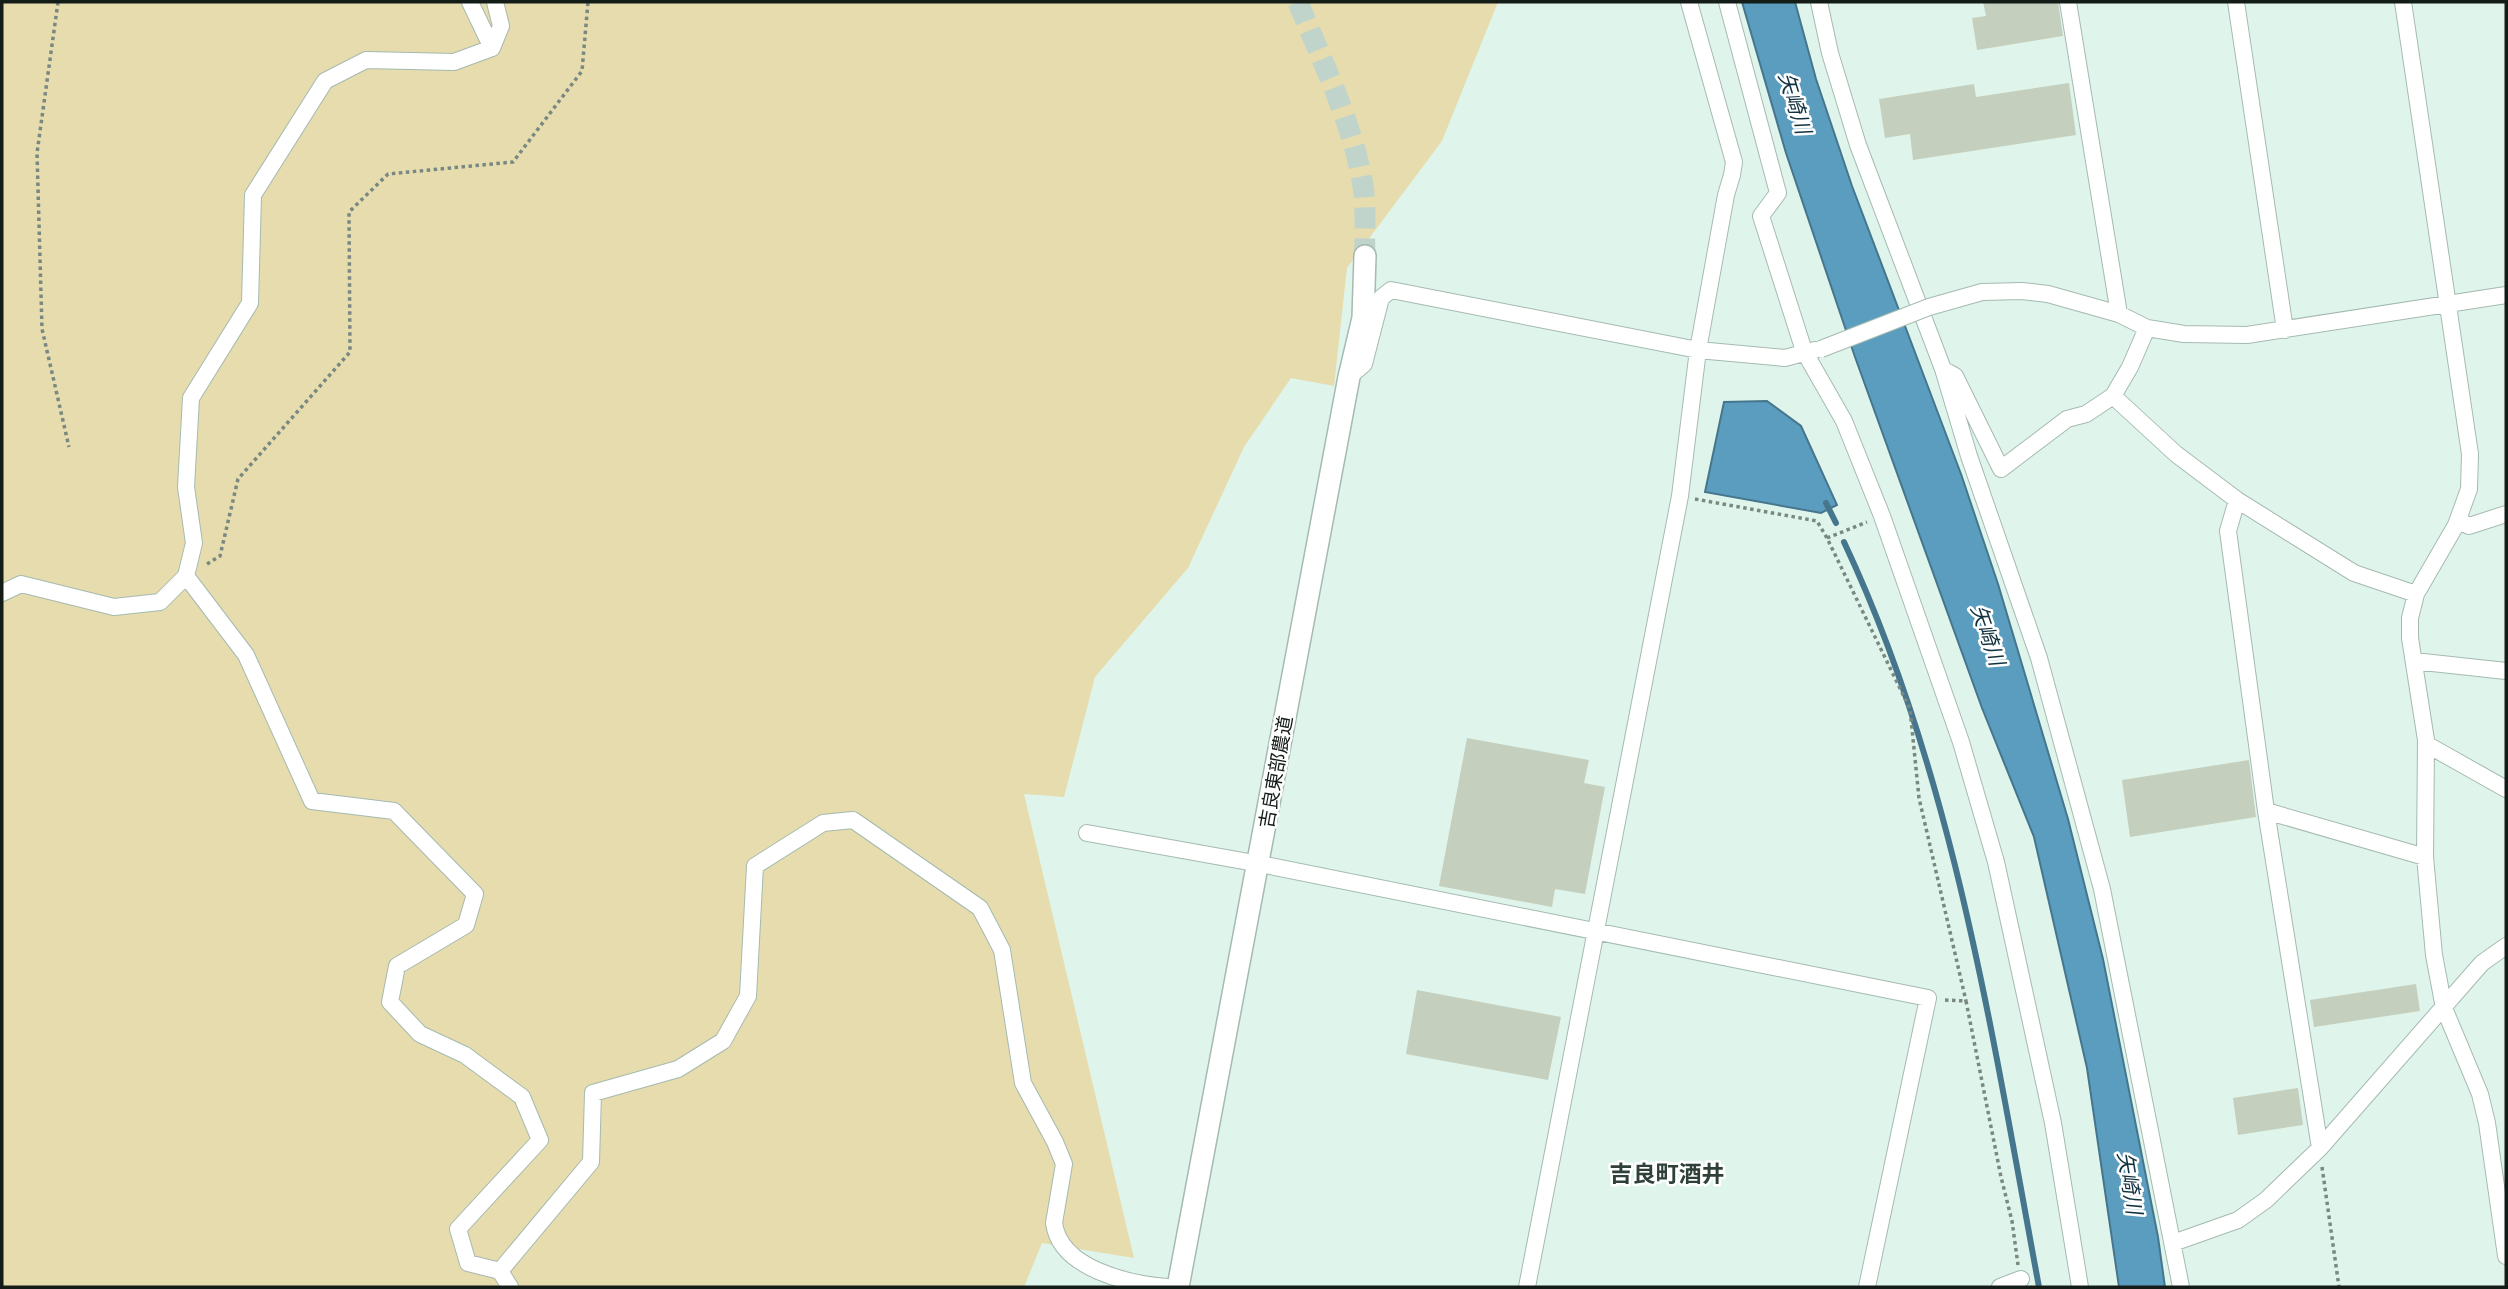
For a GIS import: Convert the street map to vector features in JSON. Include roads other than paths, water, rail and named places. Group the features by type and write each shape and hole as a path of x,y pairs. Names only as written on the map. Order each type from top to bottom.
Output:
{"street":[{"path":"470,2 492,48"},
{"path":"2,593 21,584 114,607 160,602 186,576 194,543 186,487 191,398 250,303 253,195 325,81 366,60 454,62 492,48 501,26 495,2"},
{"path":"1527,1287 1681,496 1698,350 1734,162 1689,2"},
{"path":"1727,2 1779,192 1761,216 1812,350 1882,516 1961,742 1996,862 2053,1123 2080,1287"},
{"path":"1819,2 1830,53 1858,145 1943,369 1969,456 2039,658 2102,889 2181,1287"},
{"path":"2068,2 2119,314"},
{"path":"2236,2 2285,330"},
{"path":"2403,2 2470,454 2469,489 2458,520 2416,594 2410,618 2426,744 2425,857 2434,956 2444,1008 2483,1104 2506,1256"},
{"name":"吉良東部農道","path":"1178,1287 1349,377 1363,318 1365,257"},
{"path":"1349,377 1364,364 1381,298 1391,290 1698,350 1785,358 1929,307 1982,292 2022,291 2048,294 2119,314 2147,328 2214,335 2247,335 2285,330 2506,295"},
{"path":"1943,369 1955,376 2001,469 2067,419 2086,414 2113,396 2130,367 2147,328"},
{"path":"2113,396 2176,454 2237,500 2354,573 2416,594"},
{"path":"2237,500 2228,531 2266,811 2320,1148"},
{"path":"2458,520 2469,526 2506,514"},
{"path":"186,576 246,655 312,801 394,811 475,894 466,925 397,966 390,1002 420,1034 465,1055 522,1097 540,1140 458,1228 468,1263 500,1271 510,1287"},
{"path":"2414,661 2506,671"},
{"path":"2426,744 2506,789"},
{"path":"2266,811 2425,857"},
{"path":"500,1271 591,1161 593,1093 678,1069 723,1041 748,996 755,866 823,823 853,820 980,908 1002,950 1023,1083 1064,1164 1054,1223 1055,1232 1067,1250 1085,1265 1118,1279 1139,1285 1167,1287"},
{"path":"1087,833 1259,864 1928,998 1867,1287"},
{"path":"2173,1243 2238,1220 2266,1200 2320,1148 2482,963 2506,946"},
{"path":"2000,1287 2021,1279"}],"water":[{"name":"矢崎川","path":"1742,2 1795,2 1816,79 1852,186 1961,474 1998,584 2068,819 2103,959 2158,1237 2165,1287 2119,1287 2087,1068 2034,837 1982,708 1855,357 1786,153"},
{"path":"1767,401 1801,426 1837,505 1821,513 1705,492 1724,402"}],"waterway":[{"path":"1826,503 1836,523"},
{"path":"1844,542 1882,631 1942,814 1986,1002 2039,1287"}],"tunnel":[{"path":"1298,2 1351,134 1362,180 1365,256"}],"district":[{"name":"吉良町酒井","path":"1667,1174"}]}
